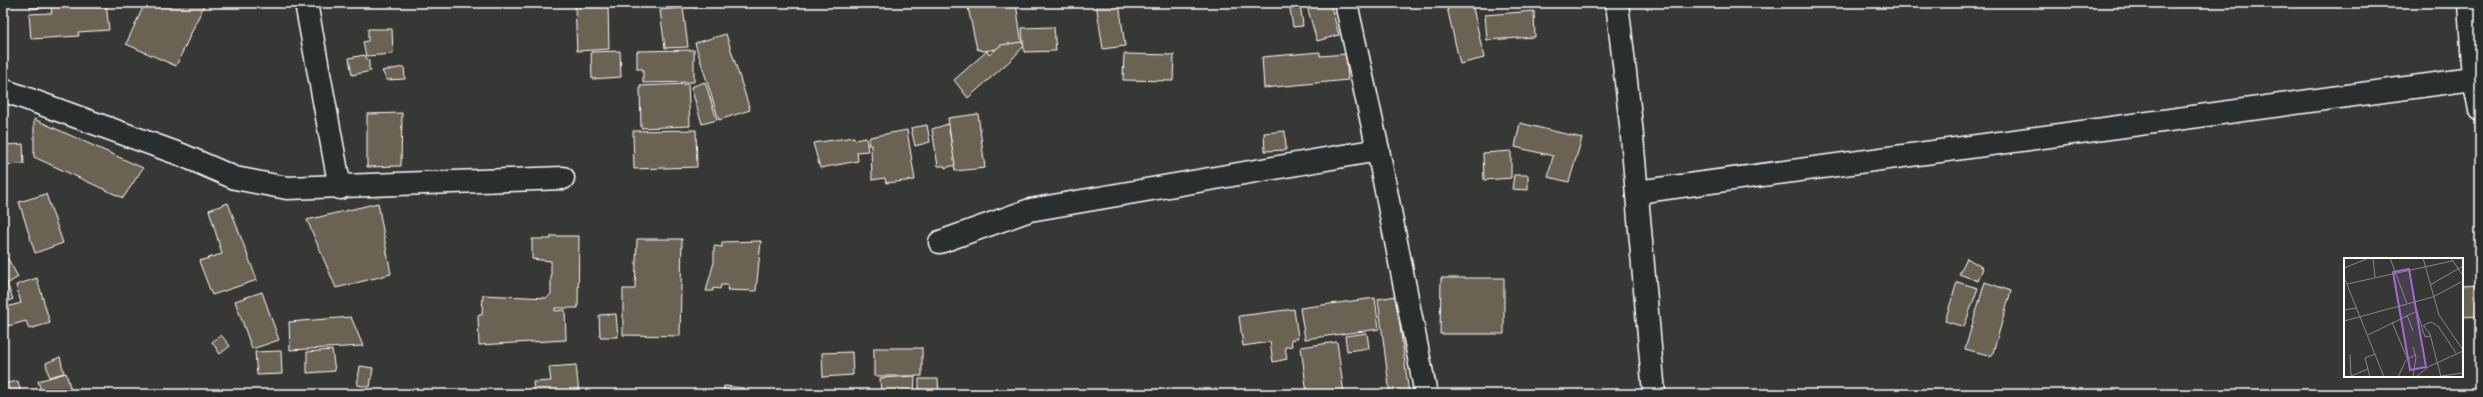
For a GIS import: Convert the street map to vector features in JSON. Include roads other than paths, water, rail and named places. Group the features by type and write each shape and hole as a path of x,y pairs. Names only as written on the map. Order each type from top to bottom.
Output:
{"street":[{"path":"306,3 340,188"},
{"path":"1346,3 1378,150 1426,394"},
{"path":"1617,3 1637,192 1649,393"},
{"path":"2469,3 2480,110"},
{"path":"1637,192 2477,78"},
{"path":"3,90 182,155 235,178 287,188 340,188 563,178"},
{"path":"940,242 1030,210 1378,150"}]}
